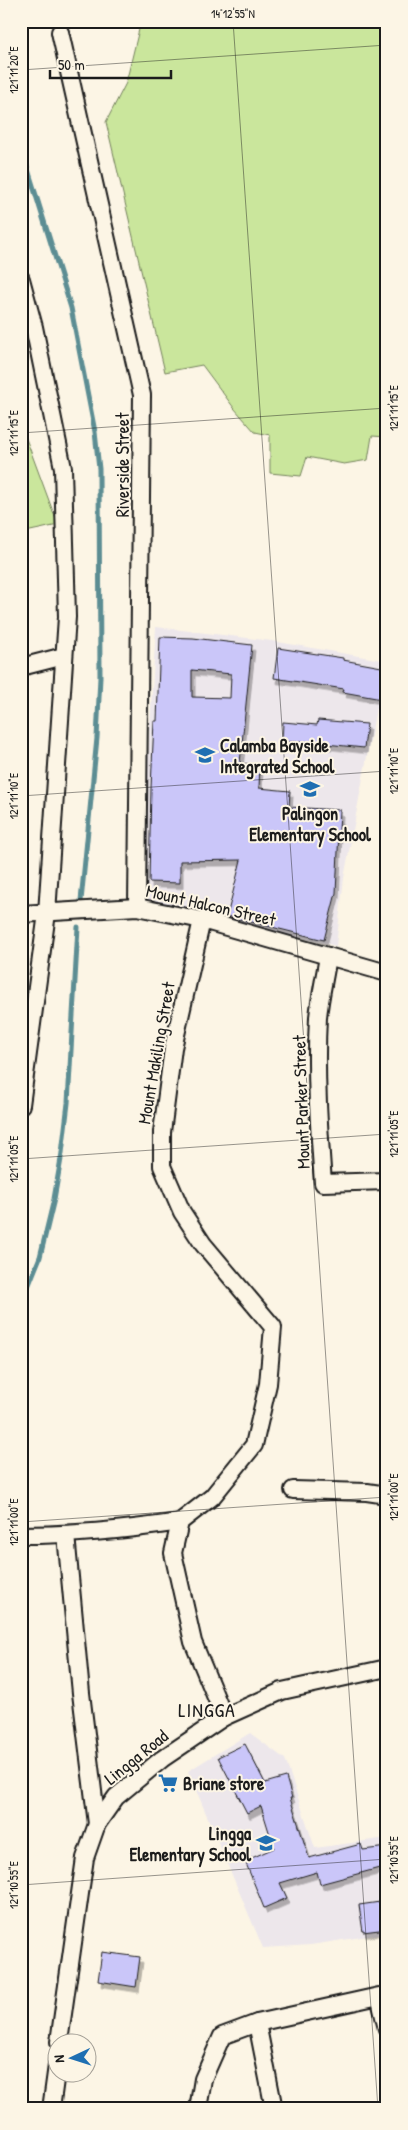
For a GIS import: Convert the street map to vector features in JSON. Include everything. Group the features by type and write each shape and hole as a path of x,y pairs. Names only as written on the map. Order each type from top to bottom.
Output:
{"street":[{"name":"Riverside Street","path":"60,32 142,395 137,907"},
{"path":"21,279 34,327 63,468 66,617 46,913 21,1105"},
{"path":"21,667 64,656"},
{"name":"Mount Halcon Street","path":"21,914 137,907 202,920 387,973"},
{"name":"Mount Makiling Street","path":"180,1522 212,1497 254,1445 268,1384 273,1327 203,1244 182,1212 162,1166 162,1132 173,1048 202,920"},
{"name":"Mount Parker Street","path":"328,956 318,1015 317,1060 323,1183 387,1181"},
{"path":"293,1490 368,1492 387,1495"},
{"path":"21,1535 116,1532 180,1522 173,1553 193,1642 224,1717"},
{"path":"66,1535 96,1824"},
{"name":"Lingga Road","path":"60,2032 85,1858 96,1824 116,1797 162,1759 224,1717 282,1690 387,1668"},
{"path":"198,2109 203,2079 222,2036 257,2023 379,1996 387,2029"},
{"path":"257,2023 274,2109"},
{"path":"51,2109 55,2082"}],"shaded area":[{"name":"Calamba Bayside Integrated School","path":"156,627 272,641 387,661 387,709 376,709 344,878 336,946 139,900"},
{"name":"Lingga Elementary School","path":"250,1733 285,1759 315,1848 387,1838 387,1933 311,1945 263,1948 188,1771"}],"green space":[{"path":"141,21 387,21 387,437 372,436 368,460 344,464 307,457 301,476 270,473 270,435 255,432 234,408 202,365 165,372 106,122 126,83"},
{"path":"21,425 58,525 21,533"}],"building":[{"name":"Calamba Bayside Integrated School","path":"160,637 193,638 252,645 240,763 260,765 259,788 290,791 289,807 340,810 336,893 324,940 227,916 241,860 180,861 180,883 149,882 154,721 157,721","holes":["192,670 231,674 230,698 192,697"]},
{"path":"278,648 343,658 343,660 387,668 387,700 343,692 344,689 274,678"},
{"path":"318,720 367,724 364,748 307,742 282,742 283,722 317,725"},
{"path":"245,1744 265,1783 286,1777 292,1798 290,1798 309,1858 361,1844 363,1850 387,1847 387,1866 320,1884 317,1872 280,1883 287,1898 264,1908 245,1861 274,1848 261,1806 247,1813 218,1757"},
{"path":"387,1901 387,1929 363,1932 359,1905"},
{"path":"102,1952 140,1957 136,1987 98,1981"}],"waterway":[{"path":"21,147 71,308 95,432 99,469 100,677 97,738 81,901"},
{"path":"21,1304 40,1257 54,1199 62,1153 68,1103 78,927"}],"place":[{"name":"Calamba Bayside Integrated School","path":"205,755"},
{"name":"Palingon Elementary School","path":"310,789"},
{"name":"Briane store","path":"168,1783"},
{"name":"Lingga Elementary School","path":"266,1843"}],"district":[{"name":"LINGGA","path":"207,1709"}]}
